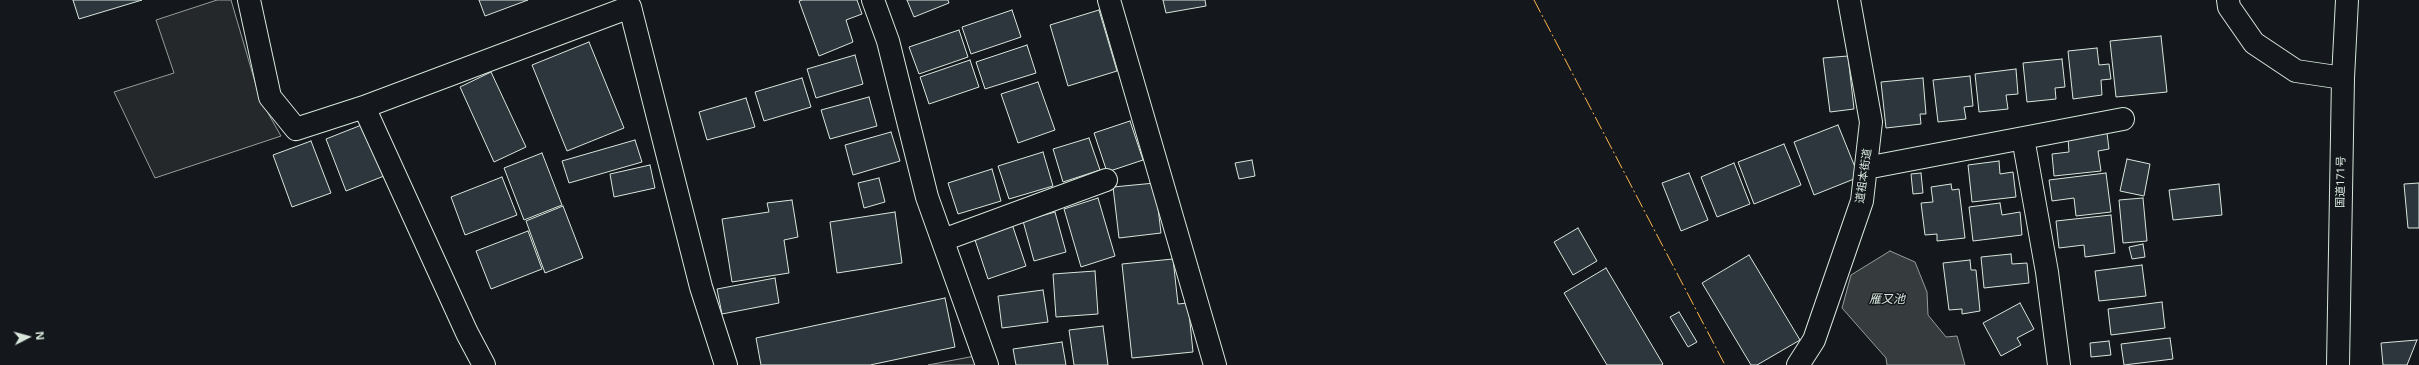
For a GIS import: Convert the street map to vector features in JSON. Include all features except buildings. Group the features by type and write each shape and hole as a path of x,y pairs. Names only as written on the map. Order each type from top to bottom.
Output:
{"main road":[{"path":"249,0 270,97 296,129 364,107 628,3 701,287 726,365"},
{"path":"873,0 888,41 927,197 987,365"},
{"path":"1109,0 1215,365"},
{"name":"道祖本街道","path":"1798,365 1814,340 1862,201 1870,122 1849,0"},
{"path":"2228,0 2229,7 2254,43 2296,70 2343,78"},
{"name":"国道171号","path":"2338,365 2343,78 2347,0"},
{"path":"364,107 467,333 484,365"},
{"path":"1866,168 2123,119"},
{"path":"2023,138 2047,272 2059,365"},
{"path":"943,240 1106,180"}],"shaded area":[{"path":"217,0 231,0 260,99 281,136 155,178 114,92 174,73 156,20"},
{"path":"975,356 978,365 928,365"}],"water":[{"name":"雁又池","path":"1890,251 1915,262 1927,292 1928,315 1946,337 1957,336 1965,365 1887,365 1886,358 1842,308 1851,275"}],"power":[{"path":"1534,0 1725,365"}]}
